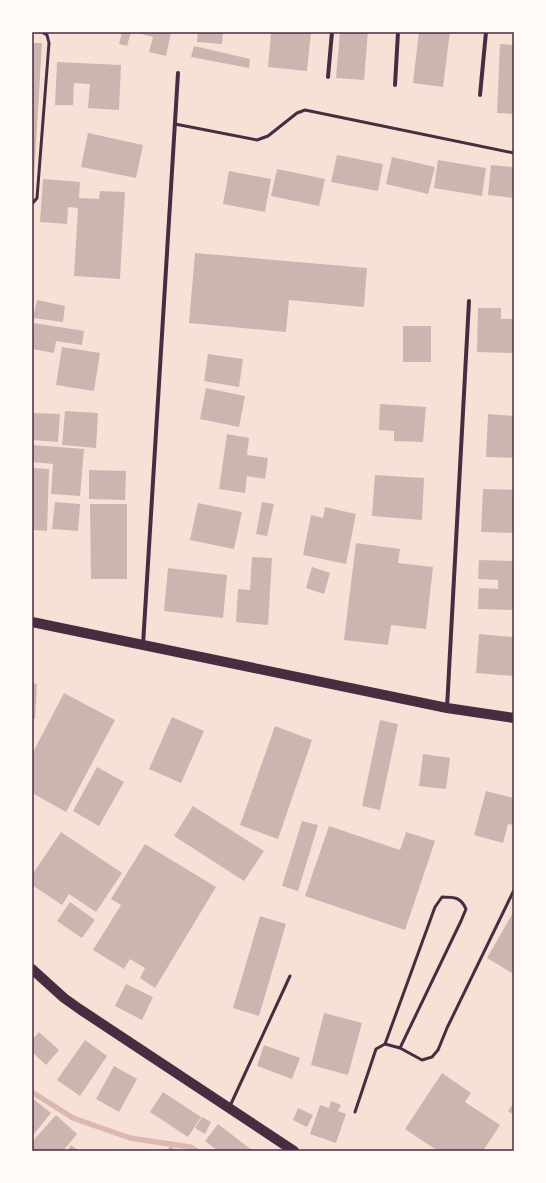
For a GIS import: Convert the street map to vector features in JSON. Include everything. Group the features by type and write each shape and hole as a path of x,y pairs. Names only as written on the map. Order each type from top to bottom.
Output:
{"main road":[{"path":"32,622 447,708 514,718"},
{"path":"32,969 64,998 294,1151"}],"street":[{"path":"328,77 332,32"},
{"path":"395,85 398,32"},
{"path":"480,95 486,32"},
{"path":"143,645 178,73"},
{"path":"447,708 468,301"}],"lane":[{"path":"32,204 37,198 49,43 47,35 42,32"},
{"path":"175,124 257,140 268,136 297,113 305,110 514,153"},
{"path":"355,1112 376,1049 386,1044 400,1048 422,1060 432,1057 438,1050 447,1028 514,890"},
{"path":"386,1044 435,907 442,898 453,897 463,902 466,909 400,1048"},
{"path":"229,1108 290,976"}],"building":[{"path":"122,32 131,32 127,46 119,44"},
{"path":"135,32 171,32 166,56 149,52 153,37"},
{"path":"198,32 223,32 222,44 197,42"},
{"path":"271,32 311,32 307,71 268,67"},
{"path":"340,32 368,32 364,80 336,78"},
{"path":"419,32 450,32 443,87 413,83"},
{"path":"32,43 42,43 33,194 32,194"},
{"path":"500,44 514,45 514,114 497,113"},
{"path":"194,46 250,59 249,68 191,57"},
{"path":"57,62 121,65 119,110 88,108 90,84 74,83 73,105 55,105"},
{"path":"88,133 143,145 136,178 81,167"},
{"path":"337,155 383,164 378,191 331,182"},
{"path":"392,157 435,167 428,194 386,184"},
{"path":"438,160 486,168 482,196 434,188"},
{"path":"491,165 514,167 514,198 488,195"},
{"path":"277,169 325,179 319,206 271,196"},
{"path":"229,171 271,179 265,212 223,204"},
{"path":"43,179 80,182 79,198 99,199 100,191 125,192 120,279 74,276 78,208 68,207 67,224 40,222"},
{"path":"195,253 367,268 364,307 289,300 286,332 189,323"},
{"path":"37,300 65,306 63,322 33,318"},
{"path":"478,308 501,308 501,319 514,319 514,353 477,352"},
{"path":"34,323 84,331 82,345 56,341 54,353 32,349"},
{"path":"403,326 431,326 431,362 403,362"},
{"path":"62,347 100,353 94,391 56,385"},
{"path":"208,354 243,359 239,387 204,381"},
{"path":"206,388 245,396 239,427 200,419"},
{"path":"380,404 426,407 423,442 394,441 394,431 379,430"},
{"path":"65,411 98,413 96,448 62,445"},
{"path":"32,413 60,414 58,442 32,440"},
{"path":"488,414 514,416 514,458 486,457"},
{"path":"227,434 249,438 247,455 268,458 265,479 247,476 245,493 219,489"},
{"path":"32,445 84,449 80,496 51,494 53,464 32,462"},
{"path":"32,468 49,469 47,531 32,530"},
{"path":"89,470 126,471 125,500 89,499"},
{"path":"375,475 424,478 422,520 372,516"},
{"path":"483,489 514,490 514,533 481,532"},
{"path":"55,502 80,504 78,531 52,529"},
{"path":"262,502 274,504 267,536 256,534"},
{"path":"198,503 242,512 234,549 190,540"},
{"path":"90,504 127,504 127,579 91,579"},
{"path":"325,507 356,514 346,564 303,555 311,515 323,518"},
{"path":"356,543 400,549 398,563 433,567 426,629 391,625 388,645 344,640"},
{"path":"252,557 272,558 268,625 236,622 238,589 250,590"},
{"path":"479,560 514,561 514,610 478,609 479,588 498,589 498,580 478,579"},
{"path":"312,567 330,573 324,594 306,588"},
{"path":"168,568 227,575 223,618 164,611"},
{"path":"479,634 514,637 514,676 476,673"},
{"path":"32,683 37,684 35,719 32,719"},
{"path":"64,693 115,720 66,812 32,793 32,754"},
{"path":"172,717 204,731 181,783 149,769"},
{"path":"380,720 398,724 380,810 362,806"},
{"path":"275,726 312,740 278,839 240,825"},
{"path":"423,754 450,758 446,789 419,786"},
{"path":"97,767 124,782 99,826 73,811"},
{"path":"486,791 514,798 514,825 508,824 503,843 474,835"},
{"path":"193,806 264,851 244,881 174,836"},
{"path":"302,821 318,825 298,891 282,886"},
{"path":"329,826 400,850 406,832 435,841 405,930 305,896"},
{"path":"61,832 122,873 96,912 69,894 62,905 32,885 32,875"},
{"path":"145,844 216,887 155,988 140,978 145,968 130,959 124,969 93,950 121,905 111,899"},
{"path":"70,902 95,920 82,938 57,921"},
{"path":"514,911 514,974 487,958"},
{"path":"260,916 286,924 259,1016 233,1008"},
{"path":"126,984 153,997 142,1020 115,1006"},
{"path":"324,1013 362,1023 348,1075 311,1065"},
{"path":"39,1032 59,1050 46,1065 32,1052 32,1040"},
{"path":"85,1040 107,1056 80,1096 57,1080"},
{"path":"264,1045 300,1058 292,1079 257,1066"},
{"path":"114,1066 137,1079 119,1112 96,1099"},
{"path":"442,1073 471,1093 465,1102 500,1125 483,1151 438,1151 405,1129"},
{"path":"163,1092 201,1117 188,1137 150,1112"},
{"path":"32,1098 51,1113 34,1134 32,1132"},
{"path":"331,1101 341,1105 338,1111 346,1114 336,1143 310,1134 320,1105 329,1108"},
{"path":"514,1103 514,1115 508,1111"},
{"path":"298,1108 313,1115 307,1127 293,1120"},
{"path":"56,1115 77,1134 63,1151 32,1151 32,1142"},
{"path":"202,1117 211,1122 205,1134 195,1128"},
{"path":"218,1124 253,1151 218,1151 205,1141"},
{"path":"71,1145 79,1151 67,1151"},
{"path":"170,1146 178,1151 167,1151"}],"waterway":[{"path":"32,1092 73,1118 130,1138 190,1147 197,1151"}]}
